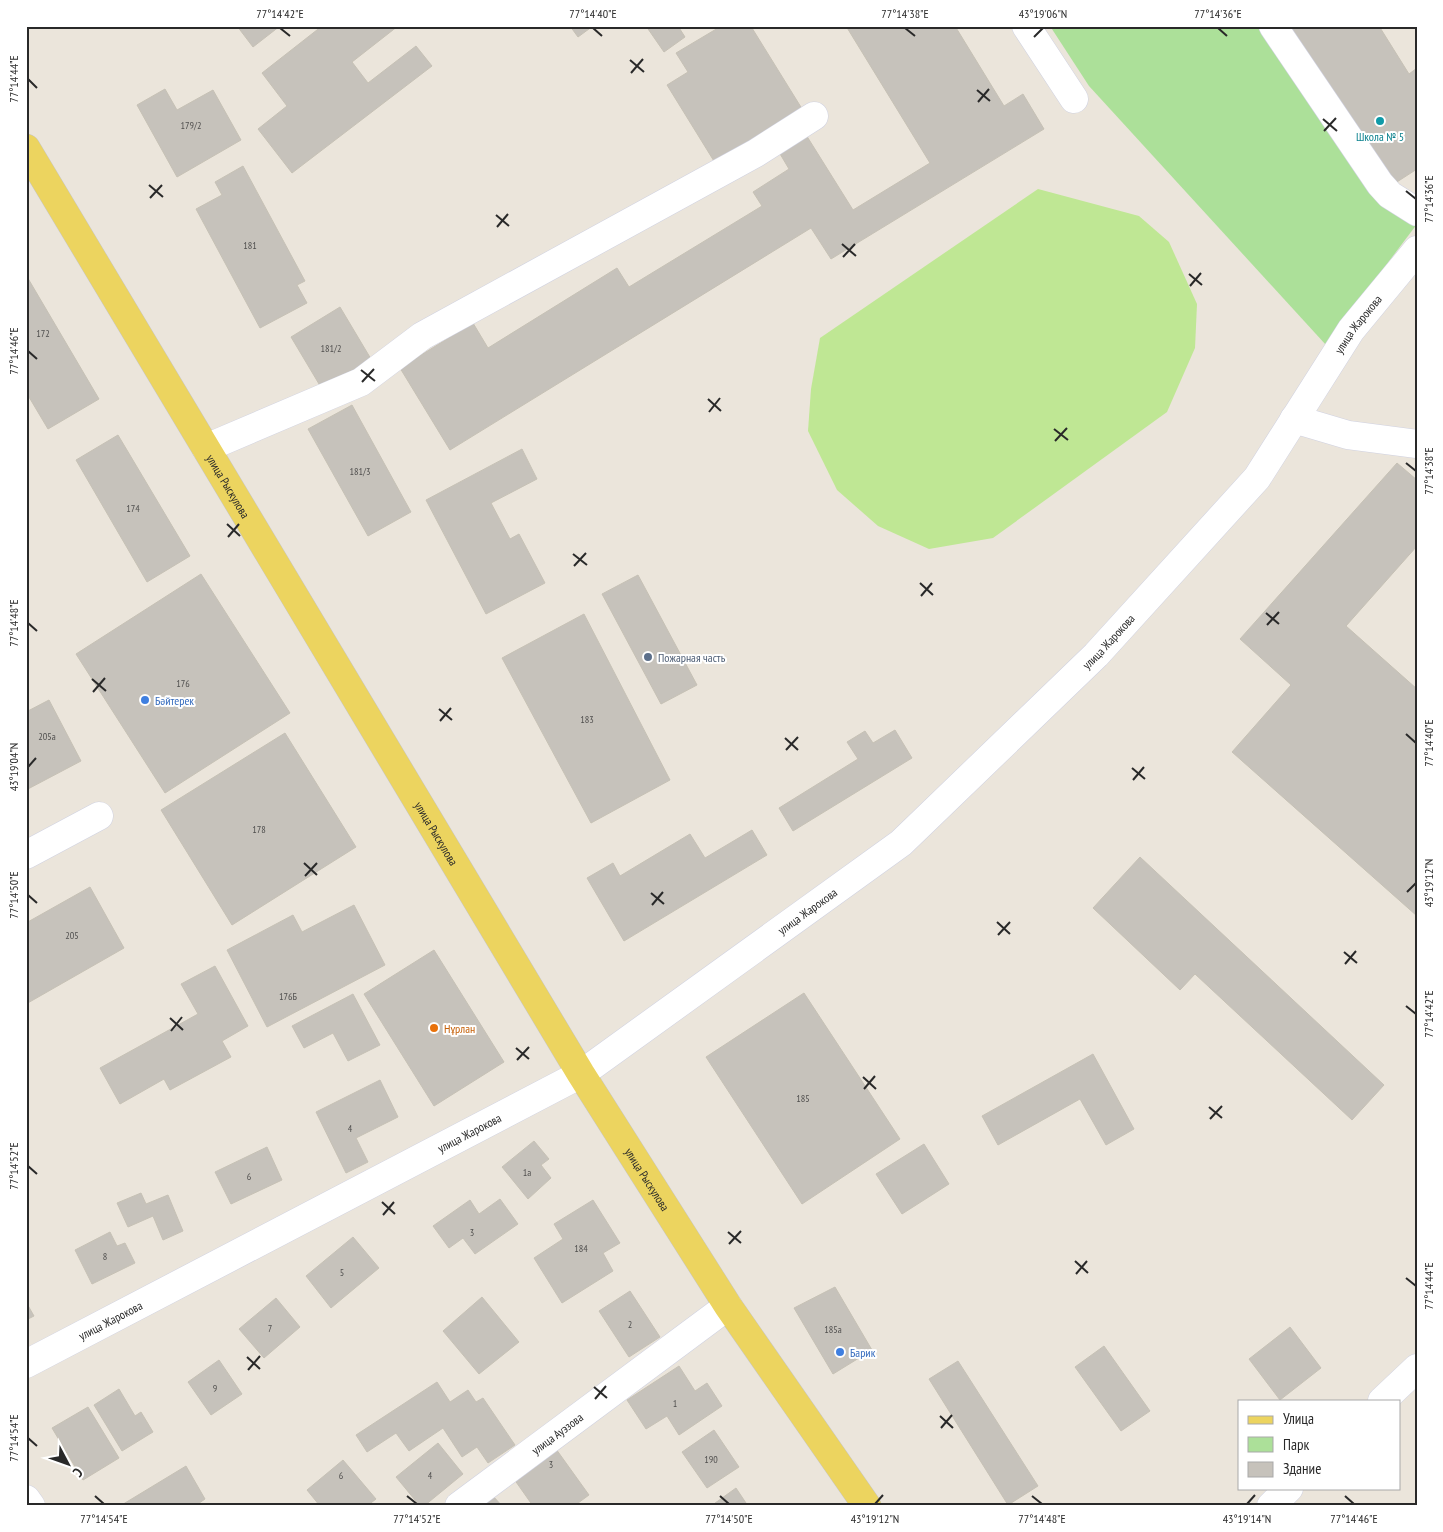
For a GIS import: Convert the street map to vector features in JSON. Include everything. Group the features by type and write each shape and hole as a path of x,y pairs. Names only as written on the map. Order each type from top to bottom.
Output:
{"main road":[{"name":"улица Рыскулова","path":"26,148 581,1074 728,1306 867,1506"}],"street":[{"path":"1026,26 1074,98"},
{"path":"1273,26 1380,184 1390,195 1417,212"},
{"path":"206,448 361,382 422,336 756,153 814,116"},
{"name":"улица Жарокова","path":"26,1364 581,1074 901,843 1096,655 1257,478 1351,330 1417,250"},
{"path":"1294,419 1348,434 1417,444"},
{"path":"26,855 99,816"},
{"name":"улица Ауэзова","path":"459,1506 728,1306"},
{"path":"1383,1400 1417,1368"},
{"path":"1271,1506 1288,1490"},
{"path":"26,1499 31,1506"}],"green space":[{"path":"1050,26 1281,26 1417,208 1417,224 1326,345 1089,86"},
{"path":"1038,189 1139,216 1169,242 1197,304 1195,348 1167,412 993,538 929,549 878,526 837,490 808,431 811,389 820,338"}],"building":[{"path":"237,26 280,26 253,47"},
{"path":"322,26 398,26 352,62 368,83 416,46 432,66 292,173 258,129 287,106 262,73"},
{"path":"570,26 593,26 578,37"},
{"path":"646,26 678,26 685,37 664,52"},
{"path":"717,26 755,26 752,28 804,112 717,166 667,85 688,72 676,53 718,28"},
{"path":"846,26 955,26 1004,106 1023,94 1044,129 831,259 811,228 450,450 400,368 473,323 488,348 617,268 629,287 762,206 753,192 789,169 776,147 803,130 853,210 930,163"},
{"name":"Школа № 5","path":"1283,26 1379,26 1409,74 1417,68 1417,169 1386,189"},
{"path":"165,89 177,110 213,90 241,140 177,177 137,105"},
{"path":"243,166 305,281 297,285 307,303 260,328 196,209 222,195 215,182"},
{"path":"26,275 99,399 48,429 26,392"},
{"path":"340,307 371,359 322,389 291,337"},
{"path":"352,405 411,512 368,536 308,429"},
{"path":"118,435 190,556 147,582 76,460"},
{"path":"522,449 537,479 491,503 510,539 519,534 545,583 486,614 426,500"},
{"path":"1397,463 1417,480 1417,546 1346,626 1417,689 1417,916 1232,752 1291,685 1240,639"},
{"path":"201,574 290,713 165,793 76,654"},
{"path":"638,575 697,685 661,704 602,594"},
{"path":"584,614 670,780 591,823 502,658"},
{"path":"49,700 81,761 26,790 26,712"},
{"path":"895,730 912,758 793,831 779,808 858,759 847,742 865,731 873,743"},
{"path":"285,733 356,847 232,925 161,810"},
{"path":"752,830 767,855 624,941 587,878 613,863 620,876 690,834 705,858"},
{"path":"1140,857 1384,1085 1352,1120 1195,974 1180,990 1093,908"},
{"path":"90,887 124,948 26,1004 26,923"},
{"path":"354,905 385,965 267,1027 227,950 293,915 302,932"},
{"name":"Нұрлан","path":"434,950 504,1062 434,1106 364,994"},
{"path":"215,966 248,1026 222,1041 231,1057 170,1090 164,1079 120,1104 100,1068 198,1014 181,984"},
{"path":"804,993 900,1139 802,1204 706,1057"},
{"path":"353,994 380,1045 348,1061 333,1033 304,1048 292,1026"},
{"path":"1093,1054 1134,1129 1106,1145 1080,1099 998,1145 982,1116"},
{"path":"380,1080 398,1117 356,1138 368,1162 346,1173 316,1112"},
{"path":"534,1141 549,1159 541,1165 551,1178 528,1199 502,1167"},
{"path":"924,1144 949,1184 902,1214 876,1174"},
{"path":"267,1147 282,1180 231,1204 215,1172"},
{"path":"141,1193 146,1204 168,1195 183,1231 163,1240 153,1216 128,1227 117,1203"},
{"path":"500,1199 518,1224 475,1254 463,1238 449,1248 433,1226 470,1200 479,1214"},
{"path":"593,1200 620,1243 603,1253 613,1271 562,1303 534,1258 563,1239 554,1224"},
{"path":"110,1232 117,1246 125,1243 135,1263 92,1284 75,1250"},
{"path":"353,1237 379,1268 331,1308 306,1276"},
{"path":"835,1287 872,1350 833,1374 794,1308"},
{"path":"630,1291 660,1337 629,1357 599,1311"},
{"path":"482,1297 519,1342 479,1374 443,1331"},
{"path":"276,1298 300,1327 264,1358 239,1329"},
{"path":"26,1302 34,1316 26,1320"},
{"path":"1290,1327 1321,1368 1280,1400 1249,1359"},
{"path":"1104,1346 1150,1411 1121,1431 1075,1367"},
{"path":"219,1360 242,1394 211,1415 188,1382"},
{"path":"958,1361 1038,1486 1008,1505 929,1379"},
{"path":"679,1366 695,1391 707,1383 722,1406 679,1435 667,1416 646,1429 627,1400"},
{"path":"437,1382 450,1402 468,1390 476,1402 483,1398 515,1445 488,1463 477,1447 462,1457 443,1428 409,1451 396,1433 367,1452 356,1435"},
{"path":"119,1389 135,1416 141,1412 153,1432 122,1451 94,1405"},
{"path":"88,1407 119,1458 83,1480 52,1428"},
{"path":"714,1430 739,1467 707,1488 682,1452"},
{"path":"438,1443 463,1474 424,1506 420,1506 396,1477"},
{"path":"556,1449 589,1495 574,1506 533,1506 514,1479"},
{"path":"343,1460 376,1499 367,1506 320,1506 307,1490"},
{"path":"186,1466 205,1499 195,1506 120,1506"},
{"path":"736,1488 748,1506 711,1506"},
{"path":"493,1496 502,1506 482,1506"}],"place":[{"name":"Школа № 5","path":"1380,121"},
{"name":"Пожарная часть","path":"648,657"},
{"name":"Бәйтерек","path":"145,700"},
{"name":"Нұрлан","path":"434,1028"},
{"name":"Барик","path":"840,1352"}]}
